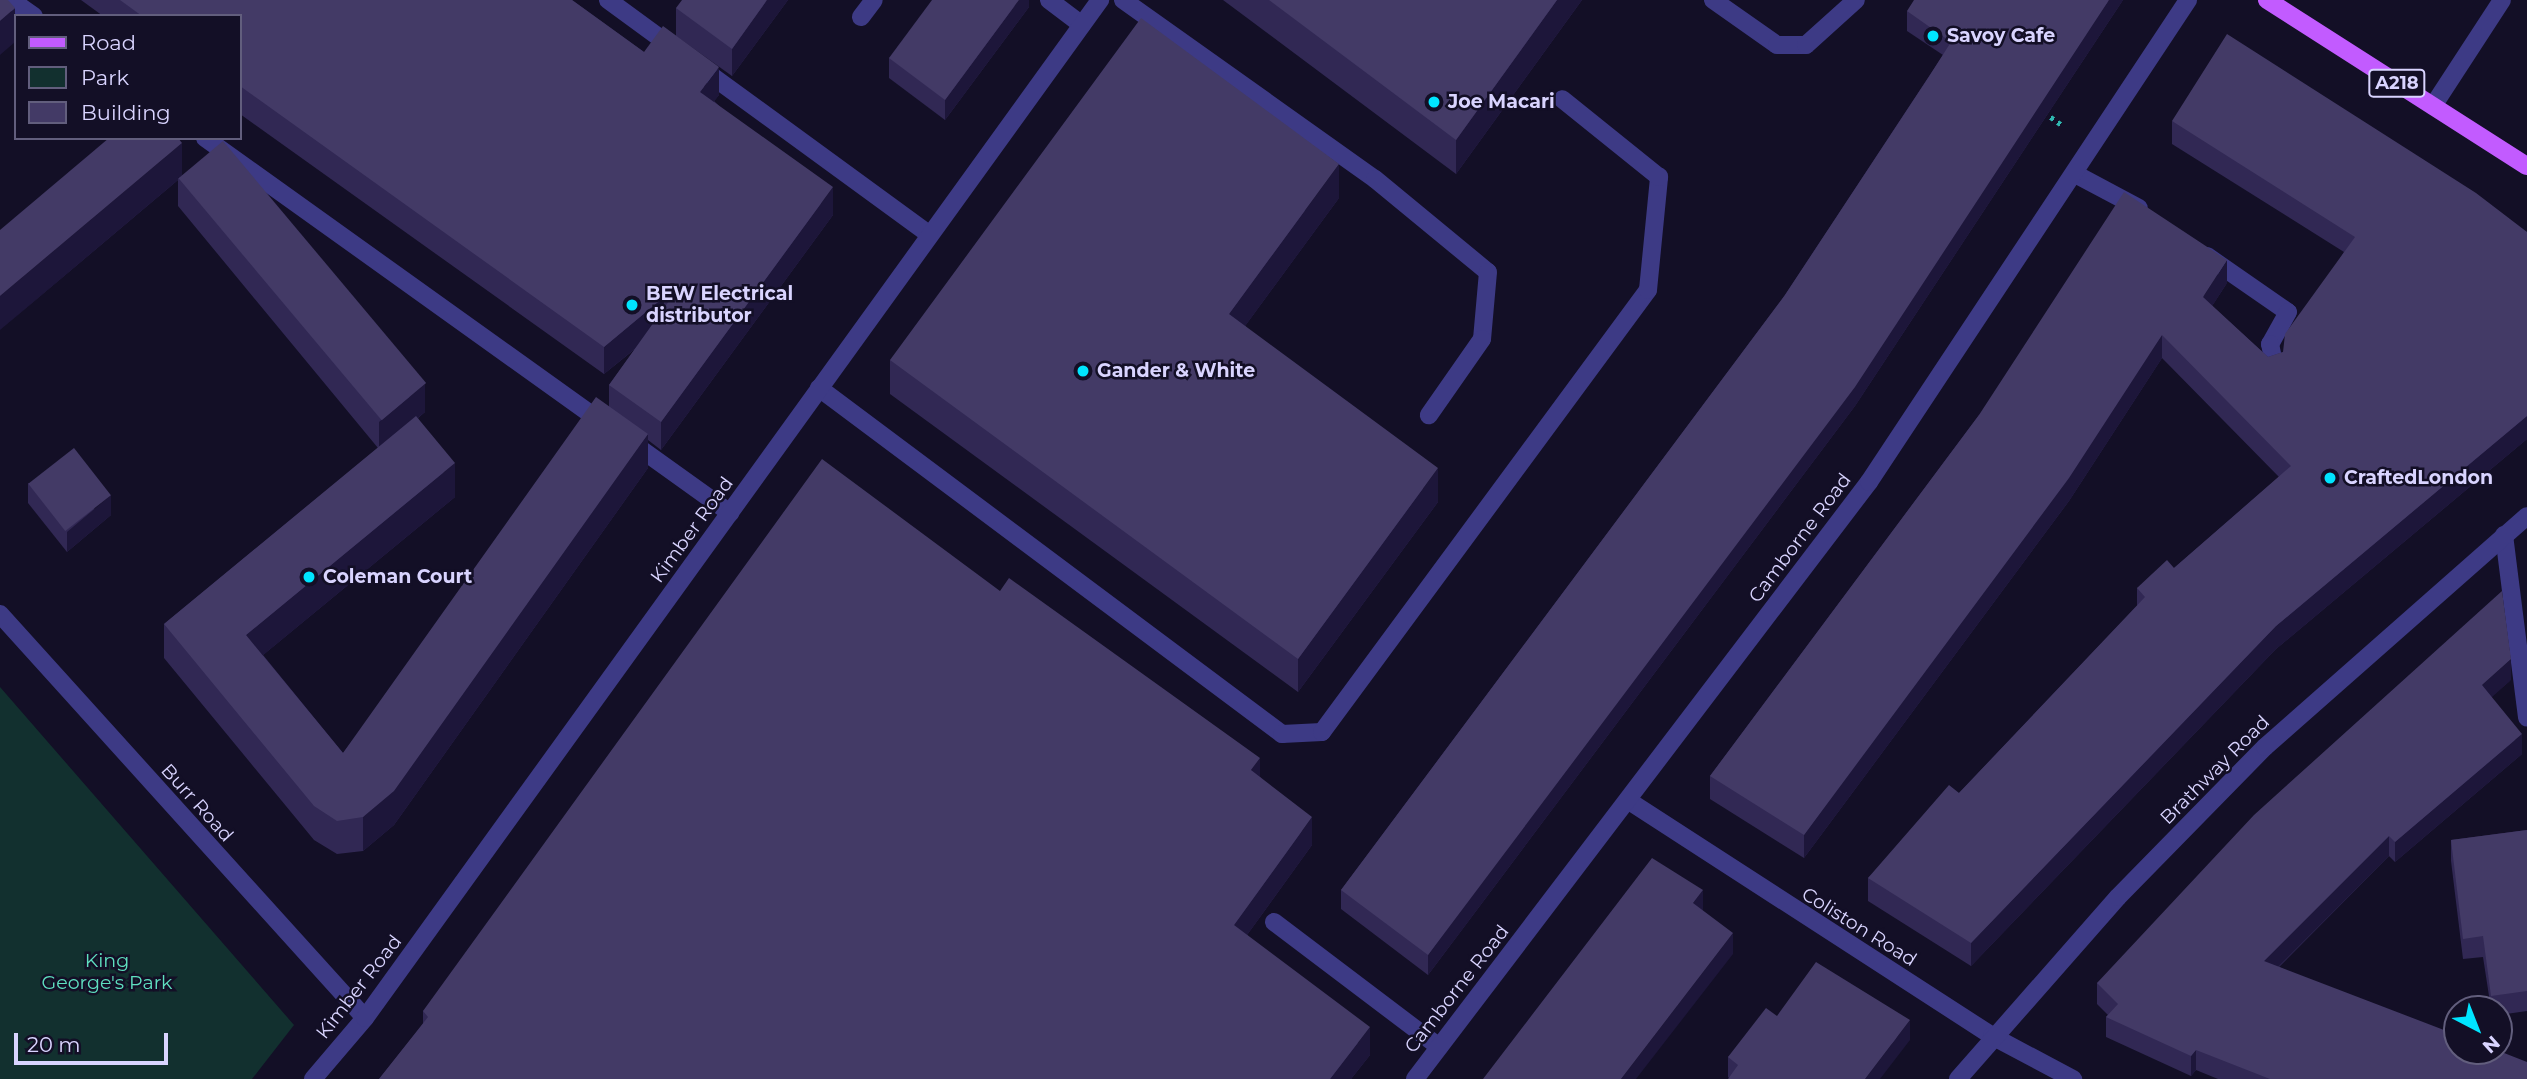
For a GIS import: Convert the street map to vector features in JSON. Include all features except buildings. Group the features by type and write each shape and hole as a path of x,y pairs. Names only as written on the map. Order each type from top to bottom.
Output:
{"main road":[{"name":"A218","path":"2267,0 2527,166"}],"street":[{"path":"12,0 31,14"},
{"path":"608,0 930,235"},
{"path":"861,17 874,0"},
{"path":"1049,0 1082,25"},
{"name":"Kimber Road","path":"313,1079 365,1018 1100,0"},
{"path":"1123,0 1375,179 1488,272 1482,339 1429,415"},
{"path":"1713,0 1777,45 1806,45 1856,0"},
{"name":"Camborne Road","path":"1415,1079 1869,482 2077,175 2188,0"},
{"path":"2434,106 2502,0"},
{"path":"819,388 1282,734 1322,732 1648,290 1659,177 1562,99"},
{"path":"208,140 730,513"},
{"path":"2077,175 2156,220"},
{"path":"2189,243 2288,312 2270,344 2275,367"},
{"name":"Brathway Road","path":"1958,1079 1992,1036 2265,747 2527,516"},
{"path":"2504,535 2527,718"},
{"name":"Burr Road","path":"0,614 365,1018"},
{"name":"Coliston Road","path":"1629,801 1992,1036 2073,1079"},
{"path":"1274,922 1439,1047"}],"path":[{"path":"2031,103 2094,148"}],"green space":[{"name":"King George's Park","path":"0,687 294,1025 252,1079 0,1079"}],"place":[{"name":"Savoy Cafe","path":"1933,36"},
{"name":"Joe Macari","path":"1434,102"},
{"name":"BEW Electrical distributor","path":"632,305"},
{"name":"Gander & White","path":"1083,371"},
{"name":"CraftedLondon","path":"2330,478"},
{"name":"Coleman Court","path":"309,577"}]}
